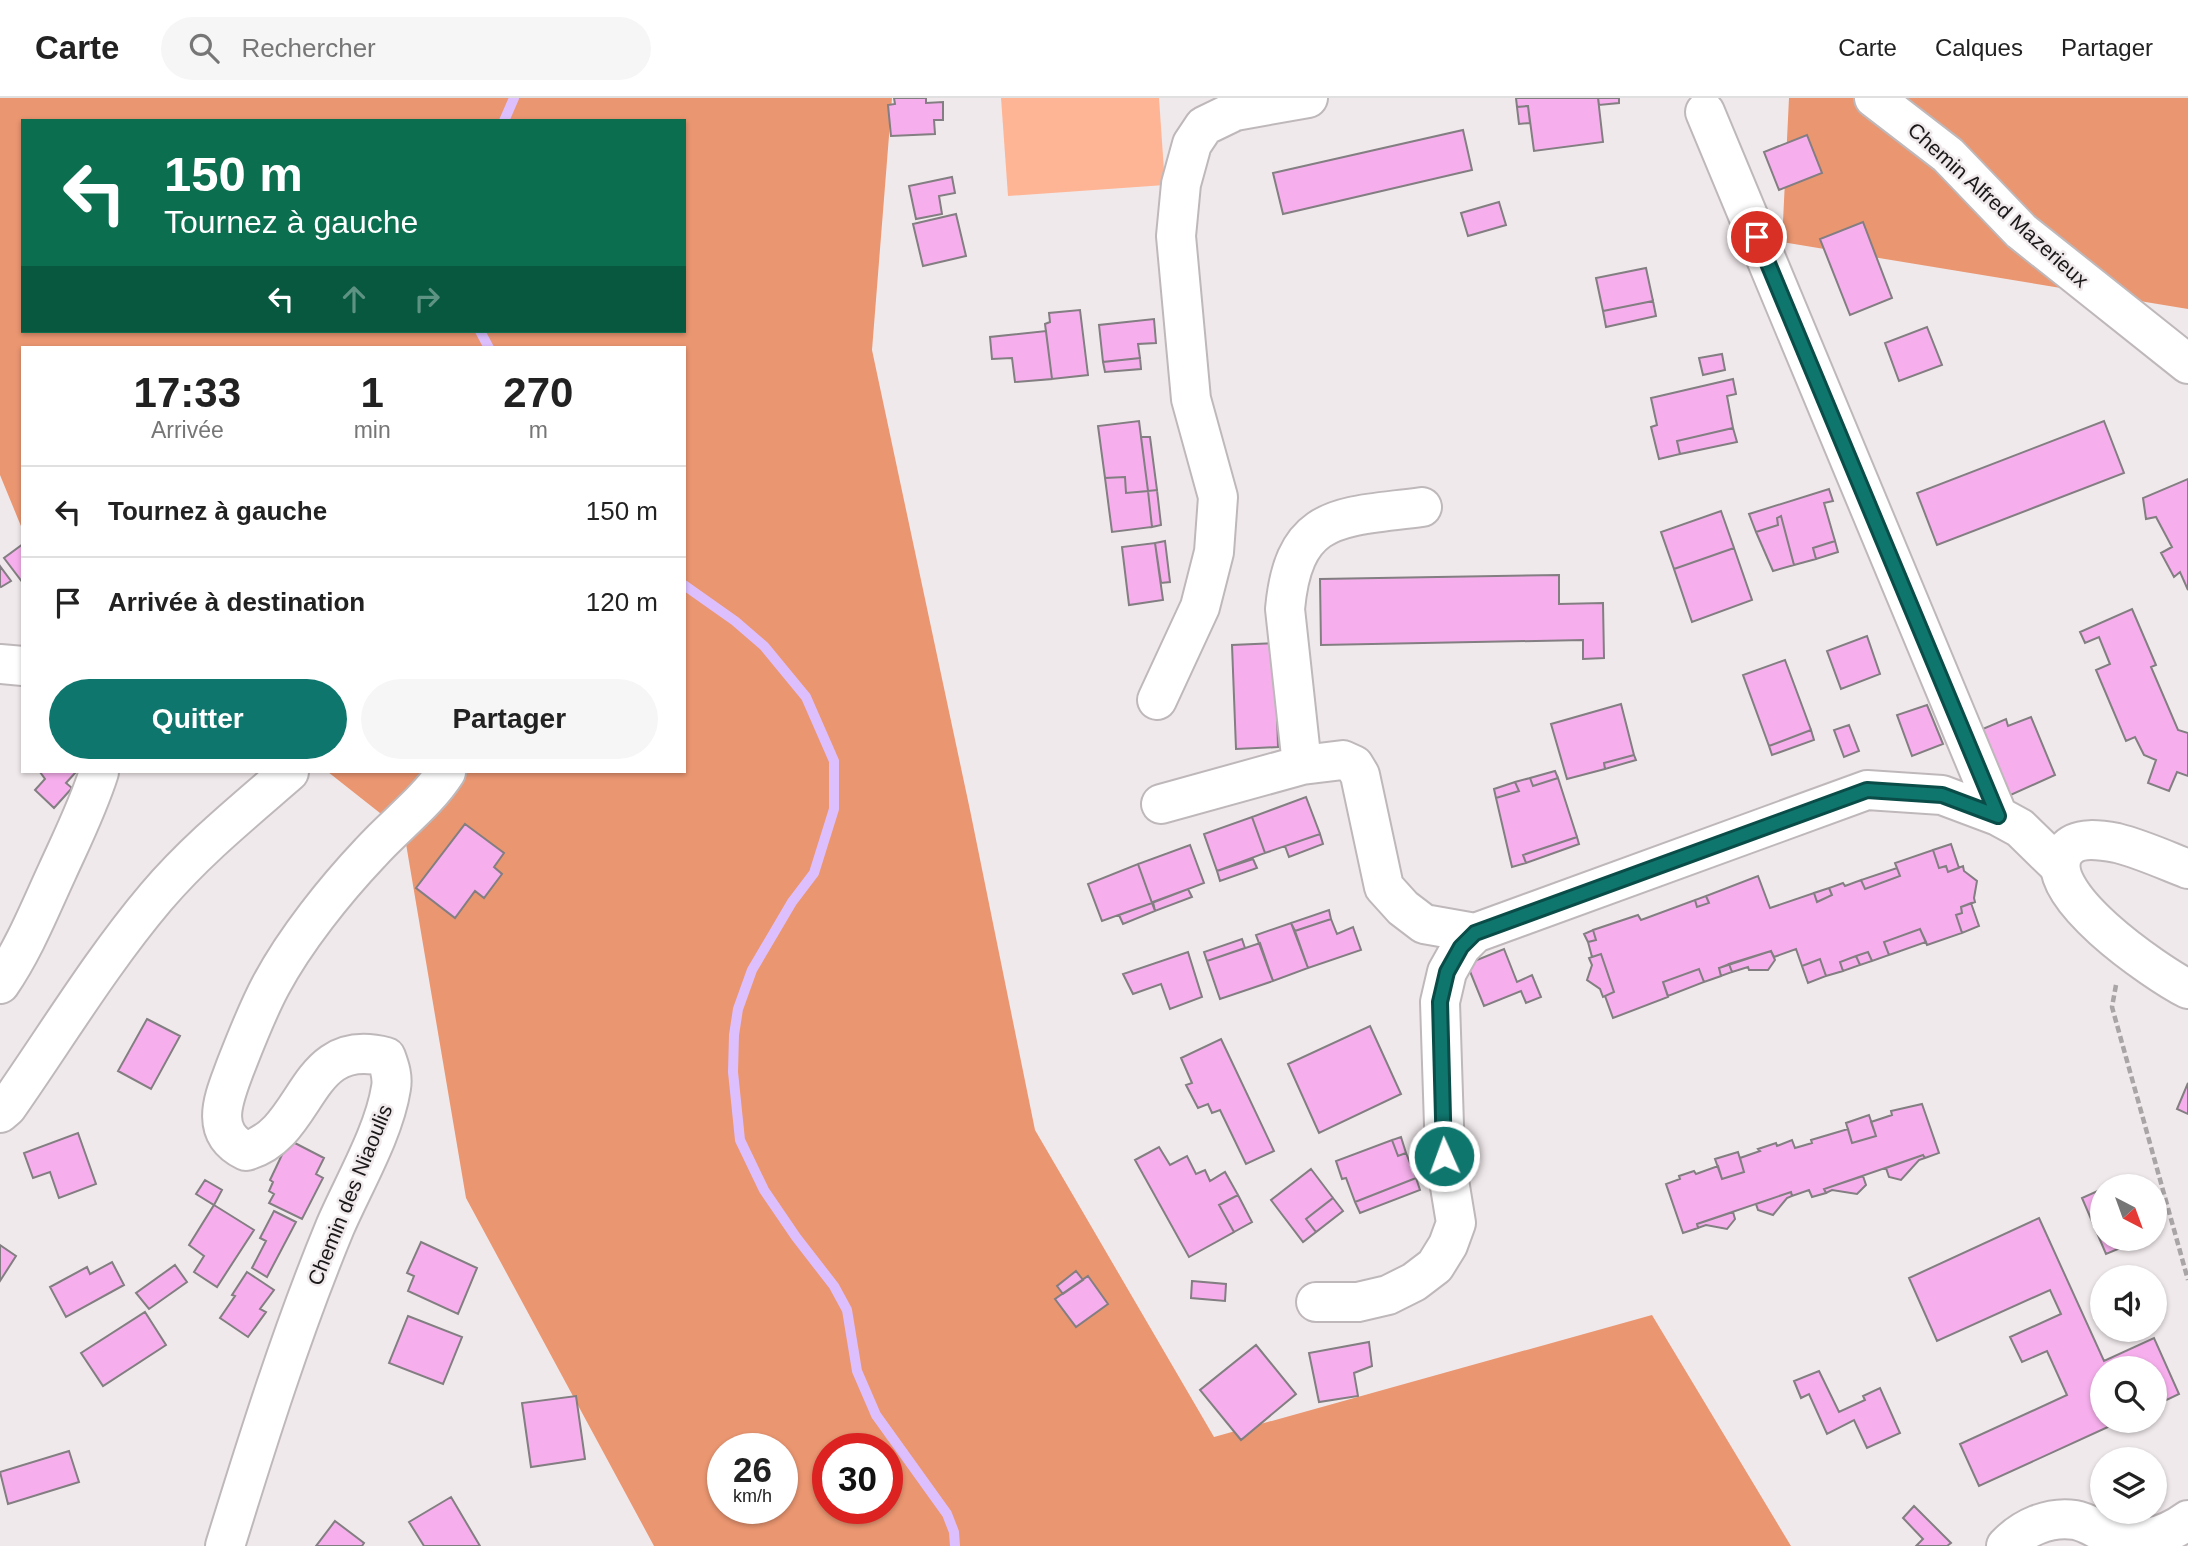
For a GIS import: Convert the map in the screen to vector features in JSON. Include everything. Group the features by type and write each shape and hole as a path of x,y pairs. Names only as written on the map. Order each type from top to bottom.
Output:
{"street":[{"path":"1157,699 1200,607 1214,552 1218,497 1191,400 1176,236 1181,184 1192,144 1204,126 1235,111 1308,98"},
{"name":"Chemin Alfred Mazerieux","path":"1874,98 1948,155 2021,231 2188,364"},
{"path":"1705,112 1998,816"},
{"path":"1302,765 1285,608 1287,586 1296,556 1311,534 1325,525 1353,517 1422,507"},
{"path":"0,664 21,666"},
{"path":"1161,804 1302,765 1343,761 1354,765 1360,775 1366,798 1384,887 1403,908 1424,924 1475,933"},
{"path":"0,984 16,961 37,920 91,798 99,773"},
{"path":"0,1113 8,1107 116,949 156,897 203,846 288,773"},
{"name":"Chemin des Niaoulis","path":"225,1546 279,1376 335,1228 383,1119 392,1087 392,1071 386,1057 368,1053 345,1056 321,1071 284,1127 261,1147 246,1151 238,1147 225,1130 222,1104 246,1039 271,984 319,913 370,853 432,793 445,773"},
{"path":"1316,1303 1358,1302 1388,1296 1414,1282 1435,1266 1448,1245 1456,1223 1444,1156 1440,1002 1447,972 1461,947 1475,933 1867,790 1942,795 1998,816 2020,828 2059,866 2065,886 2095,921 2127,951 2188,989"},
{"path":"2059,866 2066,850 2076,841 2092,840 2117,843 2188,869"},
{"path":"2006,1546 2032,1526 2053,1520 2076,1520 2113,1537 2136,1540 2159,1536 2188,1520"}],"path":[{"path":"2127,951 2112,1007 2188,1280"}],"shaded area":[{"path":"0,98 892,98 872,350 1035,1130 1214,1437 1652,1315 1791,1546 654,1546 466,1198 404,832 329,773 686,773 686,346 21,346 21,526 0,475"},
{"path":"1001,98 1159,98 1165,185 1008,196"},
{"path":"1789,98 2188,98 2188,309 1782,242"}],"building":[{"path":"894,98 926,98 926,103 943,102 943,120 934,120 935,134 891,136 888,105 895,104"},
{"path":"1516,98 1598,98 1603,142 1534,151 1528,106 1517,107"},
{"path":"1598,98 1619,98 1619,103 1599,105"},
{"path":"1528,106 1530,123 1519,124 1517,107"},
{"path":"1463,130 1472,170 1283,214 1273,173"},
{"path":"1807,135 1822,173 1779,190 1764,152"},
{"path":"952,177 955,193 939,196 942,214 916,219 909,186"},
{"path":"1499,202 1506,225 1468,236 1461,213"},
{"path":"956,214 966,256 923,266 913,224"},
{"path":"1863,222 1892,298 1850,315 1820,239"},
{"path":"1646,268 1653,301 1603,311 1596,278"},
{"path":"1653,301 1656,316 1606,327 1603,311"},
{"path":"1080,310 1088,375 1052,379 1045,324 1050,322 1049,313"},
{"path":"1154,319 1156,343 1138,344 1140,358 1103,362 1099,325"},
{"path":"1927,327 1942,365 1899,381 1885,343"},
{"path":"1046,331 1052,379 1015,382 1012,358 992,359 990,337"},
{"path":"1722,354 1725,370 1703,375 1699,358"},
{"path":"1140,358 1141,369 1105,372 1103,362"},
{"path":"1733,379 1736,394 1727,396 1733,428 1677,441 1680,454 1659,459 1651,427 1657,425 1651,398"},
{"path":"1139,421 1148,491 1126,493 1125,477 1105,478 1098,426"},
{"path":"2104,421 2124,473 1937,545 1917,493"},
{"path":"1733,428 1737,442 1680,454 1677,441"},
{"path":"1141,437 1150,437 1157,490 1148,491"},
{"path":"1125,477 1126,493 1148,491 1152,527 1112,532 1105,478"},
{"path":"2188,479 2188,590 2180,572 2174,577 2161,553 2172,547 2156,517 2146,519 2143,498"},
{"path":"1829,489 1833,501 1824,503 1835,541 1813,548 1816,559 1794,565 1781,516 1777,518 1778,525 1756,532 1749,514"},
{"path":"1157,490 1161,525 1152,527 1148,491"},
{"path":"1721,511 1734,548 1674,569 1661,532"},
{"path":"1781,516 1794,565 1773,571 1756,532 1778,525 1777,518"},
{"path":"1165,541 1170,582 1161,583 1155,543"},
{"path":"1835,541 1838,552 1816,559 1813,548"},
{"path":"1155,543 1163,600 1129,605 1122,547"},
{"path":"21,545 21,580 4,558"},
{"path":"1734,548 1752,600 1692,622 1674,569"},
{"path":"0,566 11,581 1,587 0,586"},
{"path":"1559,575 1559,604 1603,603 1604,658 1583,659 1583,640 1321,645 1320,579"},
{"path":"2132,609 2156,665 2151,667 2178,730 2188,733 2188,776 2177,772 2169,791 2148,783 2156,760 2144,755 2135,737 2126,741 2096,670 2110,664 2099,637 2085,643 2080,632"},
{"path":"1867,636 1880,674 1841,689 1827,651"},
{"path":"1275,643 1278,747 1236,749 1232,645"},
{"path":"1785,660 1811,730 1769,746 1743,675"},
{"path":"1621,704 1634,755 1604,763 1605,769 1567,779 1551,724"},
{"path":"1927,705 1943,744 1912,756 1897,715"},
{"path":"2031,717 2055,775 2004,798 1978,731 2006,719 2008,726"},
{"path":"1849,725 1859,751 1844,757 1834,730"},
{"path":"1811,730 1814,740 1772,755 1769,746"},
{"path":"1634,755 1636,760 1605,769 1604,763"},
{"path":"1555,771 1558,778 1533,786 1530,778"},
{"path":"41,773 75,773 66,783 72,788 54,808 35,790 45,779"},
{"path":"1530,778 1533,786 1558,778 1577,837 1523,855 1526,863 1512,867 1496,798 1519,791 1515,782"},
{"path":"1515,782 1519,791 1496,798 1494,789"},
{"path":"1306,797 1320,834 1265,853 1252,817"},
{"path":"1252,817 1265,853 1217,871 1204,834"},
{"path":"465,824 504,853 494,867 502,874 484,898 475,891 455,918 416,888"},
{"path":"1320,834 1323,844 1289,857 1285,846"},
{"path":"1577,837 1579,844 1526,863 1523,855"},
{"path":"1951,844 1959,868 1948,872 1946,866 1939,868 1933,850"},
{"path":"1190,845 1204,883 1152,903 1138,864"},
{"path":"1933,850 1939,868 1946,866 1948,872 1963,866 1964,871 1977,881 1975,902 1961,907 1962,913 1956,915 1962,933 1927,945 1920,929 1884,942 1889,955 1872,961 1868,952 1840,962 1843,971 1826,976 1820,959 1802,966 1796,949 1774,957 1771,951 1719,968 1721,976 1704,982 1699,969 1663,982 1668,997 1613,1018 1605,996 1614,992 1601,954 1592,957 1588,942 1596,940 1593,930 1638,915 1641,920 1695,900 1697,907 1709,903 1706,896 1758,876 1770,908 1814,893 1817,902 1832,895 1829,888 1843,883 1845,886 1861,880 1865,889 1900,876 1895,863"},
{"path":"1253,859 1257,868 1220,881 1217,871"},
{"path":"1138,864 1152,903 1102,921 1088,884"},
{"path":"1897,868 1900,876 1865,889 1861,880"},
{"path":"1829,888 1832,895 1817,902 1814,893"},
{"path":"1188,889 1192,897 1155,911 1153,902"},
{"path":"1706,896 1709,903 1697,907 1695,900"},
{"path":"1152,903 1155,911 1123,924 1119,915"},
{"path":"1971,903 1979,926 1962,933 1956,915 1962,913 1961,907"},
{"path":"1329,910 1331,919 1295,931 1291,923"},
{"path":"1331,919 1337,934 1353,927 1361,950 1308,968 1295,931"},
{"path":"1291,923 1308,968 1273,981 1256,935"},
{"path":"1920,929 1926,942 1889,955 1884,942"},
{"path":"1593,930 1596,940 1588,942 1584,934"},
{"path":"1242,939 1245,948 1207,961 1204,952"},
{"path":"1260,943 1273,981 1220,999 1207,961"},
{"path":"1504,949 1517,982 1532,975 1541,997 1526,1003 1521,991 1484,1006 1467,964"},
{"path":"1771,951 1775,960 1768,970 1749,970 1748,967 1732,972 1729,964"},
{"path":"1188,952 1202,997 1170,1009 1161,984 1133,994 1123,974"},
{"path":"1868,952 1872,961 1860,965 1856,956"},
{"path":"1601,954 1614,992 1603,997 1600,989 1587,980 1592,965 1589,958"},
{"path":"1856,956 1860,965 1843,971 1840,962"},
{"path":"1820,959 1826,976 1808,983 1802,966"},
{"path":"1729,964 1732,972 1721,976 1719,968"},
{"path":"1699,969 1704,982 1668,996 1663,982"},
{"path":"147,1019 180,1036 151,1089 118,1071"},
{"path":"1370,1026 1401,1094 1319,1133 1288,1064"},
{"path":"1221,1039 1274,1151 1246,1164 1220,1110 1212,1113 1208,1104 1198,1108 1186,1085 1192,1083 1181,1058"},
{"path":"2188,1083 2188,1114 2177,1109"},
{"path":"1922,1104 1939,1153 1925,1158 1923,1155 1824,1189 1826,1193 1812,1197 1809,1190 1792,1196 1791,1192 1697,1224 1698,1228 1683,1233 1666,1184 1680,1179 1679,1176 1694,1171 1696,1174 1718,1166 1722,1179 1744,1172 1740,1158 1776,1143 1777,1146 1792,1140 1795,1148 1812,1143 1811,1140 1848,1129 1852,1143 1876,1136 1871,1122 1892,1115 1891,1111"},
{"path":"1869,1115 1876,1136 1852,1143 1846,1123"},
{"path":"78,1133 96,1184 59,1198 50,1172 33,1178 24,1153"},
{"path":"1401,1137 1406,1153 1398,1156 1392,1140"},
{"path":"289,1140 324,1158 316,1174 323,1178 302,1219 269,1203 274,1194 269,1191 273,1182 270,1180"},
{"path":"1392,1140 1398,1156 1406,1153 1416,1178 1355,1202 1346,1178 1342,1179 1336,1161"},
{"path":"1159,1147 1170,1165 1187,1156 1196,1174 1205,1170 1210,1181 1225,1172 1238,1195 1219,1205 1234,1232 1189,1257 1135,1160"},
{"path":"1738,1152 1744,1172 1722,1179 1715,1159"},
{"path":"1923,1155 1925,1158 1919,1160 1901,1180 1889,1177 1886,1168"},
{"path":"1311,1169 1333,1198 1306,1219 1316,1232 1303,1242 1271,1200"},
{"path":"1863,1176 1866,1185 1857,1194 1832,1190 1826,1193 1824,1189"},
{"path":"1416,1178 1420,1190 1360,1213 1355,1202"},
{"path":"205,1180 222,1190 214,1205 196,1194"},
{"path":"1791,1192 1792,1196 1787,1198 1773,1215 1758,1210 1756,1204"},
{"path":"2090,1194 2090,1217 2082,1198"},
{"path":"1238,1195 1252,1222 1234,1232 1219,1205"},
{"path":"1333,1198 1343,1211 1316,1232 1306,1219"},
{"path":"214,1205 254,1230 217,1287 194,1272 204,1256 189,1245"},
{"path":"274,1211 296,1222 267,1277 252,1268 266,1241 260,1238"},
{"path":"1733,1212 1735,1219 1727,1229 1706,1225 1698,1228 1697,1224"},
{"path":"2039,1218 2090,1330 2090,1342 2095,1342 2102,1356 2090,1356 2090,1433 2095,1433 1979,1486 1960,1444 2067,1395 2047,1351 2022,1362 2010,1337 2061,1314 2050,1290 1937,1341 1909,1278"},
{"path":"421,1242 477,1268 458,1314 408,1291 414,1276 407,1273"},
{"path":"0,1245 16,1256 0,1281"},
{"path":"112,1262 124,1285 66,1317 50,1287 87,1267 90,1274"},
{"path":"175,1265 187,1282 149,1309 136,1293"},
{"path":"1076,1271 1083,1280 1063,1294 1057,1286"},
{"path":"247,1272 274,1290 260,1309 266,1312 248,1337 220,1318"},
{"path":"1088,1276 1108,1304 1076,1327 1055,1299"},
{"path":"1192,1281 1226,1284 1225,1301 1191,1298"},
{"path":"145,1312 166,1345 103,1386 81,1353"},
{"path":"408,1316 462,1337 443,1384 389,1363"},
{"path":"1369,1342 1372,1366 1354,1373 1358,1396 1319,1402 1309,1353"},
{"path":"2145,1342 2156,1342 2162,1356 2115,1356"},
{"path":"1256,1345 1296,1394 1241,1440 1200,1390"},
{"path":"2167,1367 2179,1394 2167,1400"},
{"path":"1819,1371 1839,1412 1865,1400 1863,1396 1880,1388 1900,1433 1867,1448 1854,1420 1827,1434 1809,1394 1801,1398 1794,1381"},
{"path":"576,1396 585,1459 531,1467 522,1403"},
{"path":"69,1451 79,1482 8,1504 0,1472"},
{"path":"451,1497 480,1546 424,1546 409,1522"},
{"path":"1914,1506 1951,1543 1947,1546 1916,1546 1923,1539 1903,1518"},
{"path":"335,1521 364,1543 362,1546 316,1546"}],"waterway":[{"path":"505,119 514,98"},
{"path":"481,333 488,346"},
{"path":"686,586 735,621 764,646 806,697 834,761 834,809 814,873 792,902 752,970 738,1009 733,1072 740,1140 764,1190 834,1286 847,1310 857,1371 876,1415 947,1514 954,1532 955,1546"}],"route":[{"path":"1444,1156 1440,1002 1447,972 1461,947 1475,933 1867,790 1942,795 1998,816 1757,237"}]}
